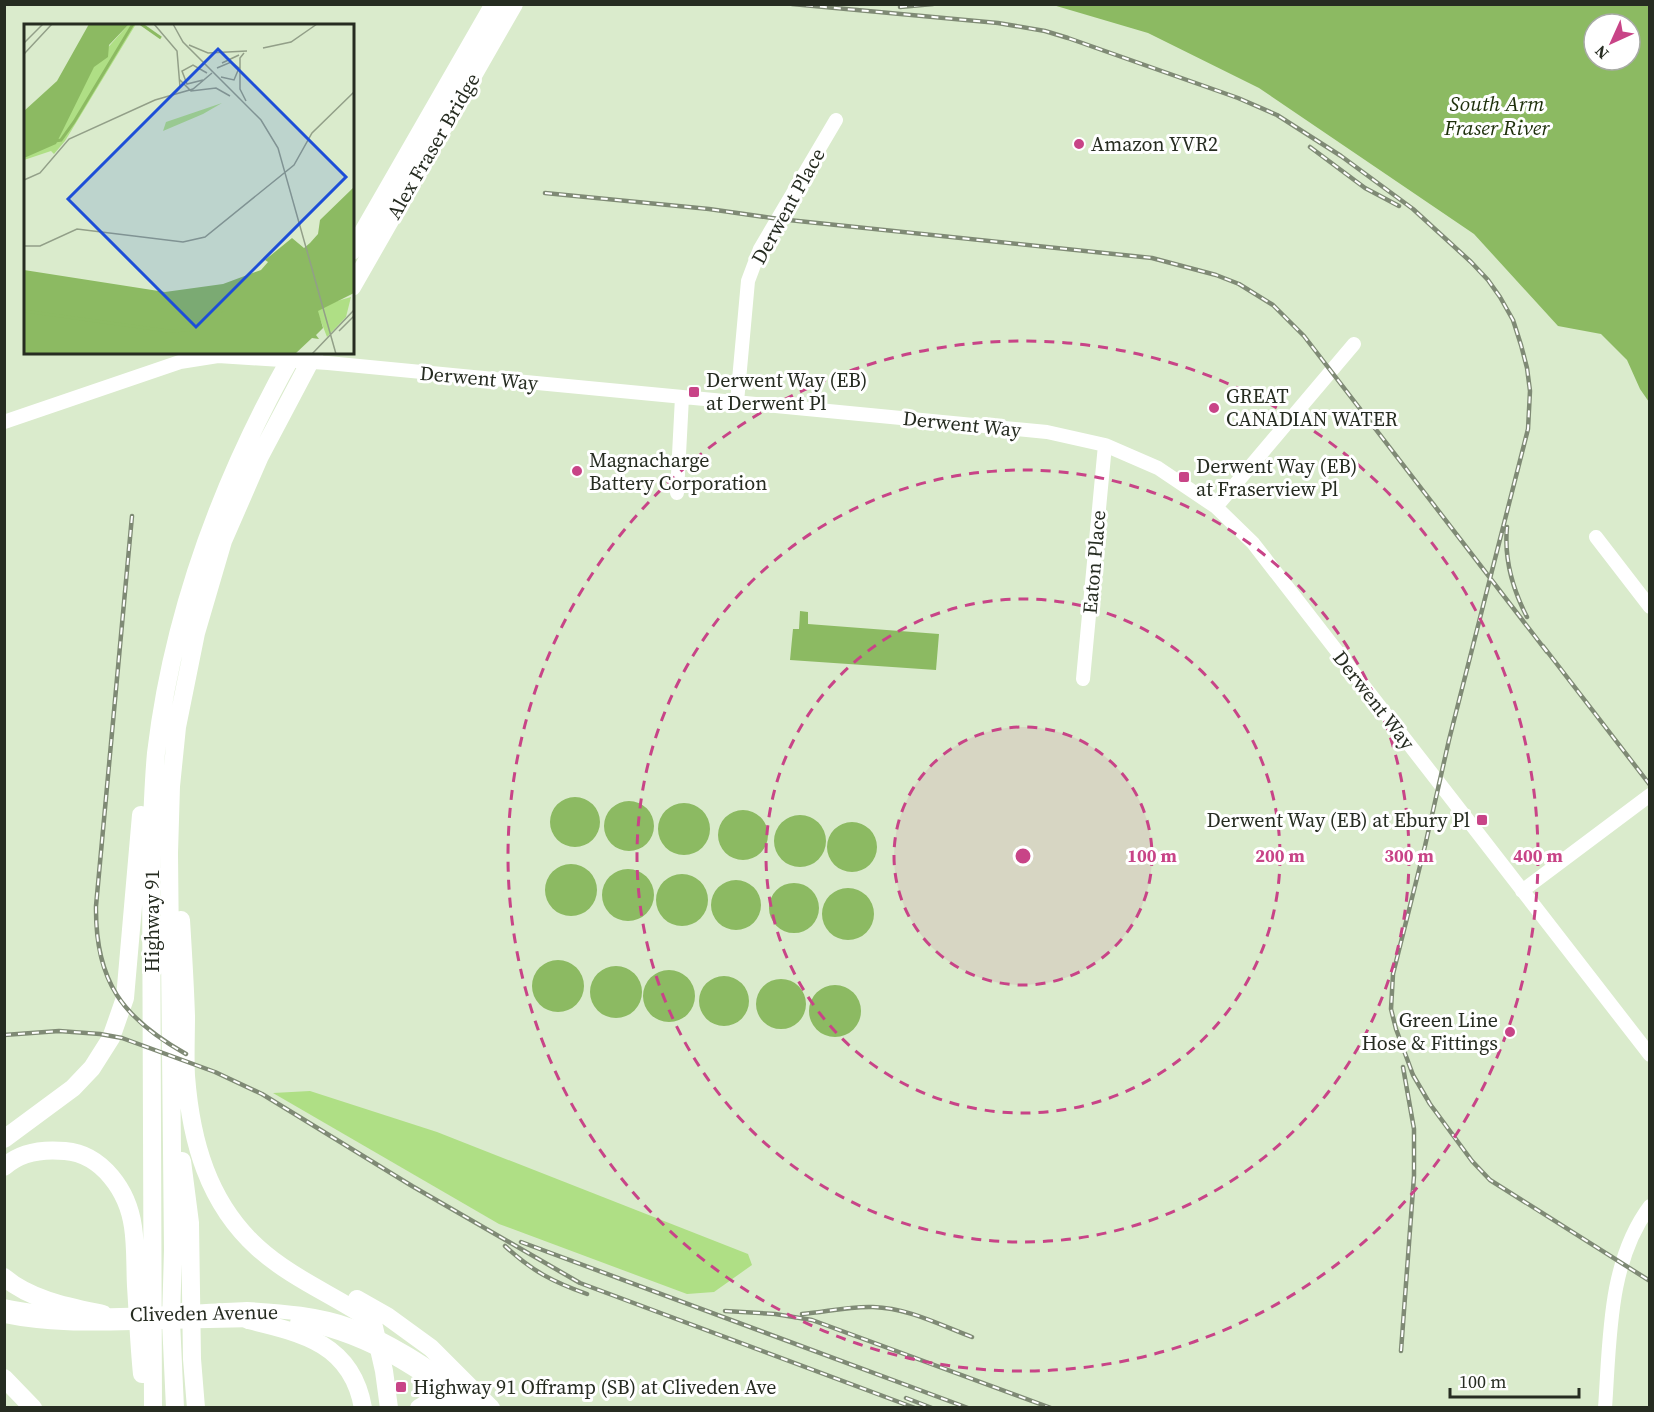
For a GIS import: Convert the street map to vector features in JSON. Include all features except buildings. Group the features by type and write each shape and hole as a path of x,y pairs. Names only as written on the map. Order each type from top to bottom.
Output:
{"highway":[{"name":"Alex Fraser Bridge","path":"354,248 494,4"},
{"name":"Alex Fraser Bridge","path":"354,283 514,4"},
{"path":"252,452 293,354"},
{"path":"252,452 314,354"},
{"name":"Highway 91","path":"153,1407 152,853 164,756 167,682 187,597 218,506 252,452"},
{"path":"4,1139 57,1101 92,1068 111,1038 125,998 141,816 164,756"},
{"path":"164,756 169,853 171,1320 174,1407"},
{"path":"164,756 188,1094 195,1142 208,1179 221,1204 259,1248 289,1271 366,1317 374,1327 389,1407"},
{"path":"171,1085 190,1223 192,1359 196,1407"},
{"path":"4,1167 24,1155 48,1149 75,1152 95,1161 113,1177 125,1200 133,1225 144,1407"},
{"path":"238,1226 295,1264 387,1316 431,1348 489,1407"},
{"path":"4,1277 44,1299 112,1317"},
{"path":"248,1320 306,1336 329,1348 342,1359 352,1373 360,1390 363,1407"},
{"path":"4,1378 33,1407"},
{"path":"419,1407 432,1401 446,1400 469,1407"}],"street":[{"name":"Derwent Place","path":"737,402 748,281 760,249 836,120"},
{"path":"1216,507 1354,344"},
{"name":"Derwent Way","path":"4,422 180,362 219,354 1056,433 1105,445 1158,468 1216,507 1253,543 1650,1055"},
{"path":"677,493 682,397"},
{"name":"Eaton Place","path":"1083,680 1105,445"},
{"path":"1596,537 1650,607"},
{"path":"1522,891 1650,795"},
{"path":"1605,1407 1616,1287 1621,1263 1637,1223 1650,1206"},
{"name":"Cliveden Avenue","path":"4,1306 41,1313 112,1317 215,1316 274,1310 302,1314 351,1326 469,1407"},
{"name":"Cliveden Avenue","path":"4,1316 42,1323 112,1317"},
{"name":"Cliveden Avenue","path":"215,1316 309,1325 378,1343 429,1367 489,1407"}],"shaded area":[{"path":"310,1091 437,1132 748,1254 752,1265 714,1292 687,1294 499,1224 273,1093"}],"water":[{"name":"South Arm Fraser River","path":"1053,5 1649,5 1649,402 1640,389 1627,360 1601,334 1558,326 1474,234 1259,88 1148,33"},
{"path":"800,611 808,612 808,624 939,634 936,670 790,660 793,629 799,629"},
{"path":"575,797 589,801 596,808 600,822 596,836 589,843 575,847 561,843 554,836 550,822 554,808 561,801"},
{"path":"634,801 647,808 653,816 653,836 647,844 639,850 624,851 611,844 605,836 604,821 611,808 619,802"},
{"path":"684,803 694,805 702,811 708,819 710,829 708,839 702,847 694,853 684,855 674,853 666,847 660,839 658,829 660,819 666,811 674,805"},
{"path":"738,810 748,810 761,817 768,830 768,840 761,853 748,860 738,860 729,856 722,849 718,840 718,830 722,821 729,814"},
{"path":"800,815 810,817 818,823 824,831 826,841 824,851 818,859 810,865 800,867 790,865 782,859 776,851 774,841 776,831 782,823 790,817"},
{"path":"847,822 857,822 870,829 877,842 877,852 870,865 857,872 847,872 838,868 831,861 827,852 827,842 831,833 838,826"},
{"path":"571,864 585,868 593,876 597,890 593,904 585,912 571,916 557,912 549,904 545,890 549,876 557,868"},
{"path":"623,869 633,869 643,873 650,880 654,895 650,910 643,917 633,921 623,921 613,917 606,910 602,900 602,890 606,880 613,873"},
{"path":"682,874 692,876 700,882 706,890 708,900 706,910 700,918 692,924 682,926 672,924 664,918 658,910 656,900 658,890 664,882 672,876"},
{"path":"736,880 754,887 761,905 754,923 736,930 718,923 711,905 718,887"},
{"path":"799,883 812,890 818,898 818,918 812,926 804,932 789,933 776,926 770,918 769,903 776,890 784,884"},
{"path":"848,888 858,890 866,896 872,904 874,914 872,924 866,932 858,938 848,940 838,938 830,932 824,924 822,914 824,904 830,896 838,890"},
{"path":"558,960 572,964 580,972 584,986 580,1000 572,1008 558,1012 544,1008 536,1000 532,986 536,972 544,964"},
{"path":"611,966 621,966 631,970 638,977 642,992 638,1007 631,1014 621,1018 611,1018 601,1014 594,1007 590,997 590,987 594,977 601,970"},
{"path":"669,970 683,974 691,982 695,996 691,1010 683,1018 669,1022 655,1018 647,1010 643,996 647,982 655,974"},
{"path":"724,976 742,983 749,1001 742,1019 724,1026 706,1019 699,1001 706,983"},
{"path":"786,979 799,986 805,994 805,1014 799,1022 791,1028 776,1029 763,1022 757,1014 756,999 763,986 771,980"},
{"path":"835,985 845,987 853,993 859,1001 861,1011 859,1021 853,1029 845,1035 835,1037 825,1035 817,1029 811,1021 809,1011 811,1001 817,993 825,987"}],"railway":[{"path":"792,4 998,23 1045,31 1238,98 1277,115 1341,156 1413,209 1471,262 1500,297 1513,320 1527,368 1530,391 1528,429 1449,740 1393,974 1391,1009 1413,1075 1430,1104 1472,1161 1490,1180 1650,1281"},
{"path":"900,7 933,4"},
{"path":"1310,147 1365,188 1399,206"},
{"path":"545,193 1152,258 1216,275 1239,284 1273,305 1304,336 1547,652"},
{"path":"132,516 96,906 97,932 107,976 117,995 129,1011 145,1026 186,1054"},
{"path":"1507,527 1506,539 1511,574 1527,617"},
{"path":"1543,646 1650,785"},
{"path":"4,1035 59,1031 100,1034 122,1038 215,1072 262,1094 412,1186 580,1283 915,1408"},
{"path":"1401,1351 1414,1176 1414,1129 1403,1067"},
{"path":"521,1242 968,1408"},
{"path":"505,1246 543,1275 587,1294"},
{"path":"802,1314 855,1307 886,1308 924,1318 972,1337"},
{"path":"725,1311 775,1314 812,1320 1051,1408"},
{"path":"906,1398 932,1408"}],"place":[{"name":"Amazon YVR2","path":"1079,144"},
{"name":"Derwent Way (EB) at Derwent Pl","path":"694,392"},
{"name":"GREAT CANADIAN WATER","path":"1214,408"},
{"name":"Magnacharge Battery Corporation","path":"577,471"},
{"name":"Derwent Way (EB) at Fraserview Pl","path":"1184,477"},
{"name":"Derwent Way (EB) at Ebury Pl","path":"1482,820"},
{"name":"Green Line Hose & Fittings","path":"1510,1032"},
{"name":"Highway 91 Offramp (SB) at Cliveden Ave","path":"401,1387"}]}
